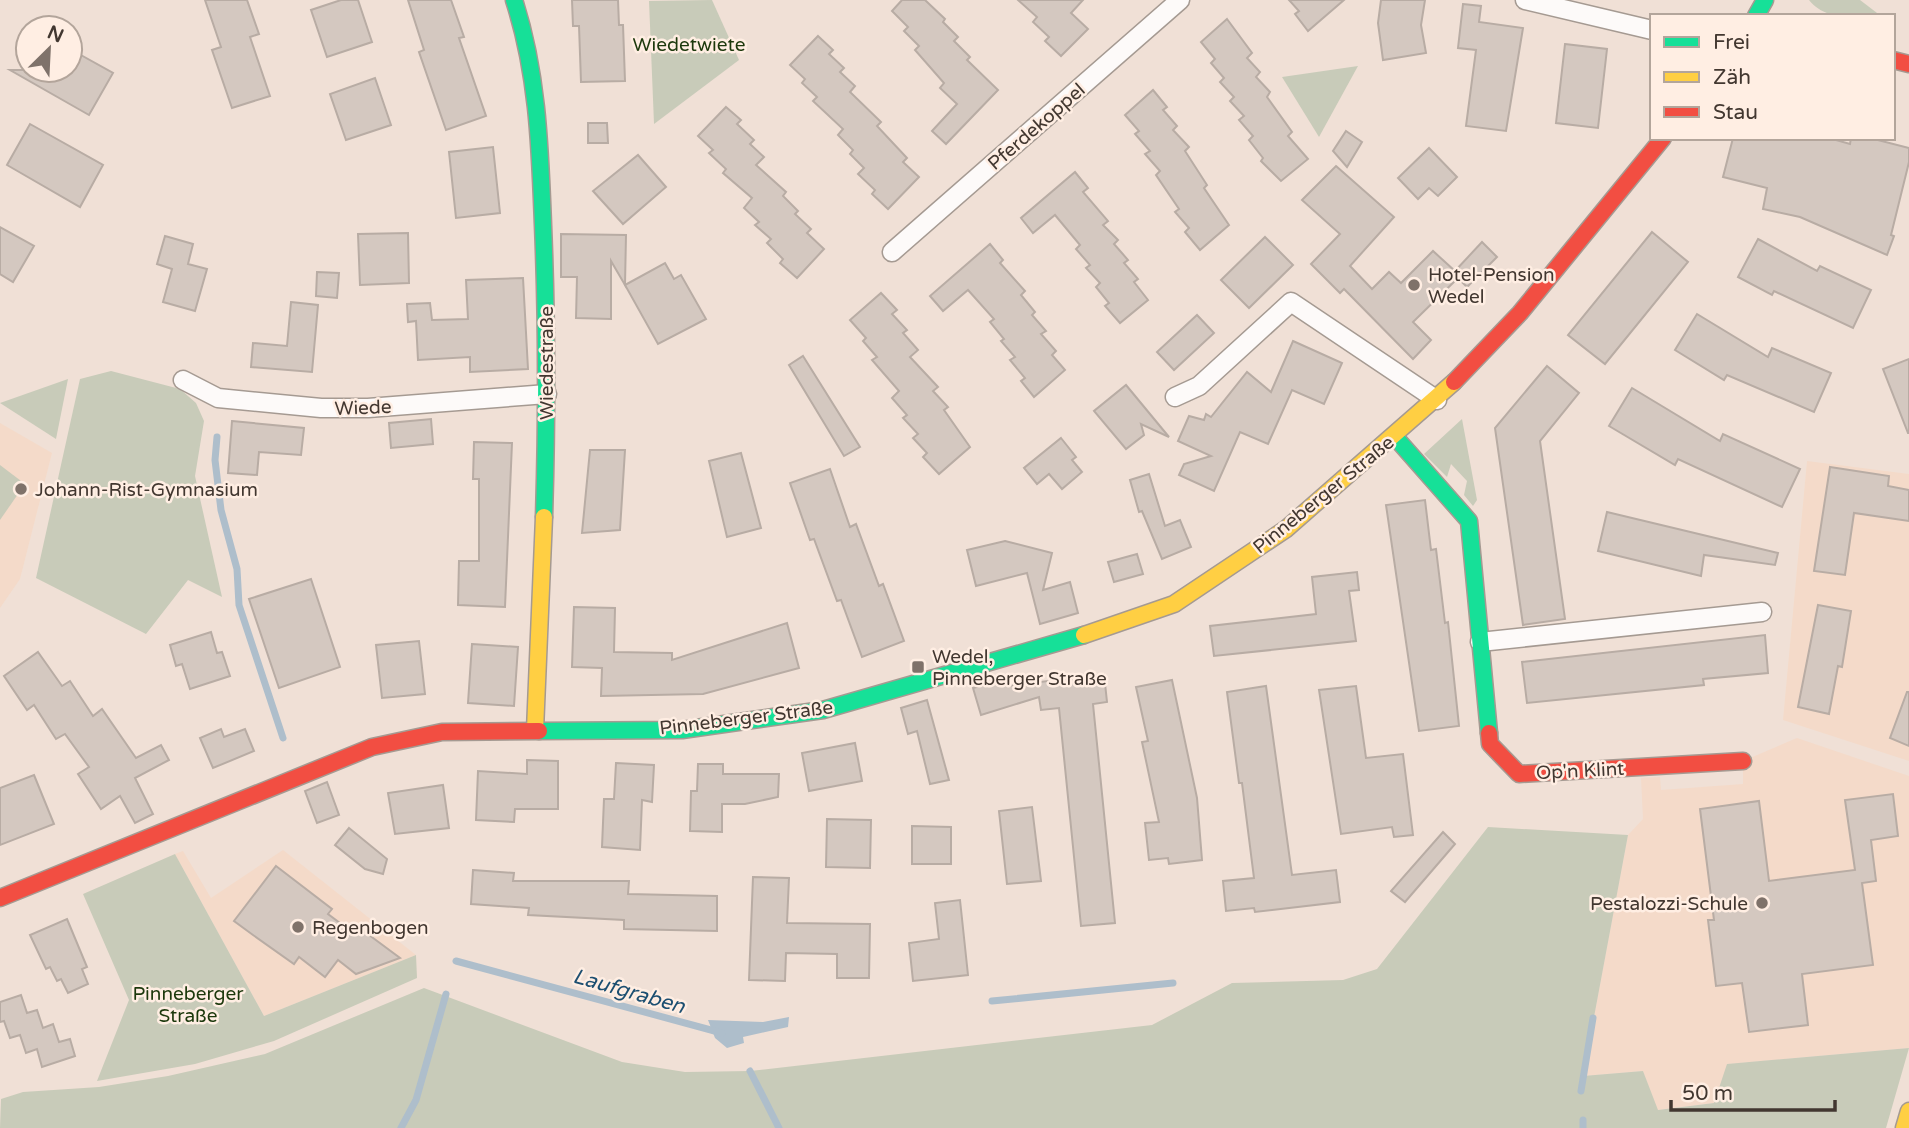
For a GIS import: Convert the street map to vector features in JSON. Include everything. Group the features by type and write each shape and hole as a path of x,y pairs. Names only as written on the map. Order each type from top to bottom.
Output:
{"main road":[{"name":"Wiedestraße","path":"514,0 537,83 547,394 535,730"},
{"name":"Pinneberger Straße","path":"0,898 372,747 442,732 682,730 823,710 1119,625 1174,604 1286,529 1437,400 1536,295 1661,140"},
{"name":"Op'n Klint","path":"1395,437 1469,521 1490,744 1519,774 1743,761"},
{"path":"1904,1128 1909,1111"}],"street":[{"name":"Pferdekoppel","path":"892,252 1180,0"},
{"path":"1525,0 1648,29"},
{"path":"1175,397 1199,386 1291,302 1437,400"},
{"name":"Wiede","path":"183,380 218,398 321,408 368,408 547,394"},
{"path":"1480,642 1762,612"}],"shaded area":[{"name":"Johann-Rist-Gymnasium","path":"0,423 52,453 20,579 0,608"},
{"path":"1807,461 1909,474 1909,761 1783,720"},
{"name":"Pestalozzi-Schule","path":"1797,738 1909,776 1909,1048 1728,1064 1714,1103 1657,1110 1643,1071 1583,1076 1628,835 1643,819 1641,778 1660,777 1661,790 1743,784 1743,761"},
{"name":"Regenbogen","path":"283,850 416,955 264,1016 175,854 183,851 211,898"}],"green space":[{"name":"Wiedetwiete","path":"712,0 739,60 654,124 649,1"},
{"path":"1809,0 1860,0 1878,14 1830,14"},
{"path":"1358,66 1319,137 1282,77"},
{"path":"111,371 180,389 196,403 204,421 195,476 222,597 188,580 146,634 36,578 80,379"},
{"path":"68,379 56,439 0,403"},
{"path":"1462,419 1477,500 1473,506 1464,495 1467,481 1451,464 1447,477 1424,454"},
{"path":"0,465 25,484 0,520"},
{"path":"1488,827 1628,835 1583,1076 1643,1071 1658,1110 1714,1103 1727,1064 1909,1048 1886,1128 0,1128 1,1099 23,1092 99,1087 168,1076 265,1054 424,988 622,1062 685,1072 750,1071 1152,1025 1232,983 1343,980 1377,969"},
{"name":"Pinneberger Straße","path":"175,854 264,1016 416,955 417,978 274,1041 195,1064 97,1081 129,1000 83,894"}],"water":[{"path":"789,1017 788,1027 743,1037 744,1043 727,1048 715,1038 708,1020 763,1022"}],"building":[{"path":"205,0 247,0 259,34 250,37 270,96 232,108 212,50 221,47"},
{"path":"341,0 358,0 372,42 327,57 311,10"},
{"path":"408,0 451,0 464,37 459,38 486,116 446,130 419,52 424,50"},
{"path":"572,0 618,0 619,25 623,25 625,81 581,82 579,26 573,26"},
{"path":"902,0 925,0 945,19 943,22 958,37 954,41 970,57 967,60 998,90 946,144 932,131 957,104 940,88 944,83 915,50 919,46 904,31 908,27 892,11"},
{"path":"1018,0 1083,0 1071,13 1088,29 1061,56 1045,41 1049,37 1033,22 1037,17"},
{"path":"1289,0 1344,0 1308,31 1295,14 1299,11"},
{"path":"1381,0 1425,0 1421,25 1426,53 1383,60 1378,23"},
{"path":"1463,4 1481,6 1479,22 1523,28 1506,131 1466,126 1476,50 1458,48"},
{"path":"1227,19 1252,53 1247,58 1260,72 1256,77 1270,92 1267,97 1292,132 1288,136 1308,159 1281,181 1261,161 1263,158 1249,140 1253,136 1239,120 1244,116 1230,101 1234,97 1220,82 1224,78 1211,63 1215,59 1201,42"},
{"path":"818,36 833,50 829,54 844,68 840,72 855,86 850,92 881,122 877,126 907,158 903,162 919,177 888,209 872,194 875,190 858,174 864,168 850,154 853,150 838,135 843,129 813,101 817,97 802,83 805,79 790,65"},
{"path":"1565,44 1607,49 1598,128 1556,123"},
{"path":"84,57 113,73 89,115 35,84 84,84"},
{"path":"375,78 391,125 346,140 330,94"},
{"path":"1153,90 1167,107 1163,110 1177,126 1173,130 1189,147 1185,151 1207,185 1204,188 1229,225 1200,250 1185,232 1189,228 1175,212 1179,209 1156,175 1160,171 1145,154 1150,151 1135,134 1139,131 1125,115"},
{"path":"726,107 741,120 737,124 754,140 750,144 764,157 756,165 786,192 783,196 798,211 795,214 811,229 807,233 824,249 797,278 780,263 783,259 767,243 771,239 755,225 759,222 744,208 752,198 723,173 726,169 709,153 713,150 698,136"},
{"path":"588,123 607,123 608,143 588,143"},
{"path":"30,124 103,165 80,207 7,165"},
{"path":"1346,131 1362,142 1347,167 1333,151"},
{"path":"1732,140 1836,140 1850,144 1851,140 1878,140 1909,148 1909,162 1891,235 1894,236 1887,255 1800,217 1763,209 1767,188 1723,177"},
{"path":"493,147 500,213 456,218 449,152"},
{"path":"1429,148 1457,177 1438,196 1429,188 1418,199 1398,178"},
{"path":"638,155 666,187 623,224 593,191"},
{"path":"1336,166 1394,217 1350,266 1372,289 1389,272 1401,283 1433,251 1455,271 1482,242 1497,257 1467,287 1458,278 1413,322 1431,340 1413,359 1344,289 1340,293 1311,264 1340,234 1302,200"},
{"path":"1075,172 1088,188 1083,192 1108,221 1103,225 1118,240 1114,244 1128,260 1124,263 1138,279 1134,282 1148,300 1120,323 1105,306 1109,303 1096,287 1100,283 1086,268 1090,265 1076,249 1080,245 1055,215 1033,233 1021,218"},
{"path":"0,227 34,246 13,282 0,274"},
{"path":"1652,232 1688,262 1605,364 1568,335"},
{"path":"408,233 409,283 360,285 358,234"},
{"path":"561,234 626,235 625,285 611,261 611,319 576,318 577,277 561,277"},
{"path":"165,236 193,244 188,264 207,269 195,311 163,302 172,269 157,264"},
{"path":"1265,237 1293,265 1249,308 1221,280"},
{"path":"1758,239 1817,271 1820,266 1871,290 1853,328 1774,291 1772,295 1738,277"},
{"path":"990,244 1003,260 1000,263 1025,291 1021,295 1035,312 1032,315 1046,331 1041,334 1056,351 1052,355 1065,370 1034,397 1021,381 1025,378 1010,360 1015,357 990,322 994,319 968,290 943,311 930,296"},
{"path":"665,263 674,279 681,275 706,319 658,344 625,285"},
{"path":"317,272 339,273 337,298 316,296"},
{"path":"523,278 528,369 470,372 470,357 418,360 416,321 408,322 407,304 430,303 432,320 468,319 466,280"},
{"path":"881,293 897,310 892,314 907,330 903,333 918,350 910,357 938,387 933,391 948,407 944,410 970,447 939,474 923,457 927,453 913,438 918,434 903,418 907,415 892,398 899,391 872,360 877,357 863,341 866,338 850,320"},
{"path":"291,302 318,305 312,372 251,367 253,343 287,346"},
{"path":"1697,314 1768,357 1772,348 1831,373 1814,412 1727,375 1724,380 1675,350"},
{"path":"1197,315 1214,333 1174,370 1157,352"},
{"path":"1293,341 1342,363 1324,404 1292,390 1268,444 1240,432 1214,491 1179,475 1184,464 1211,456 1178,441 1189,416 1204,420 1206,414 1211,417 1247,372 1271,392"},
{"path":"803,356 860,447 844,456 789,365"},
{"path":"1909,359 1909,433 1908,433 1883,369"},
{"path":"1547,366 1579,393 1540,441 1565,619 1523,625 1495,428"},
{"path":"1126,385 1169,437 1141,424 1144,435 1126,449 1094,411"},
{"path":"1632,388 1720,441 1723,434 1800,469 1782,507 1678,459 1675,465 1609,426"},
{"path":"431,419 433,444 391,448 389,423"},
{"path":"232,421 304,428 301,455 259,452 257,475 228,473"},
{"path":"1061,438 1076,457 1072,460 1082,472 1062,489 1049,474 1037,484 1024,468"},
{"path":"474,442 512,443 505,607 458,605 459,561 479,561 479,479 473,479"},
{"path":"590,450 625,450 620,530 582,533"},
{"path":"741,453 761,528 727,537 709,461"},
{"path":"1830,467 1889,476 1888,486 1909,490 1909,521 1854,513 1845,575 1814,571"},
{"path":"830,469 850,527 856,524 879,586 883,584 904,641 862,657 814,539 810,540 790,483"},
{"path":"1149,474 1165,526 1180,520 1191,547 1162,559 1142,511 1139,512 1130,480"},
{"path":"1425,500 1431,550 1436,549 1445,623 1448,622 1459,726 1419,731 1386,505"},
{"path":"1607,512 1778,553 1775,565 1704,555 1701,576 1598,551"},
{"path":"1005,541 1052,553 1043,590 1070,582 1078,613 1040,624 1027,573 976,586 967,550"},
{"path":"1137,554 1143,574 1114,582 1108,562"},
{"path":"1357,572 1359,590 1349,591 1356,641 1214,656 1210,626 1316,614 1312,577"},
{"path":"311,579 340,667 279,688 249,599"},
{"path":"1818,605 1851,611 1842,667 1838,666 1829,714 1798,707"},
{"path":"574,607 615,608 614,652 672,653 672,660 787,623 799,668 703,694 601,696 602,668 572,667"},
{"path":"211,632 217,653 222,652 230,676 190,689 182,664 176,666 170,645"},
{"path":"1765,635 1768,673 1703,679 1704,685 1527,703 1522,662"},
{"path":"419,641 425,694 382,698 376,645"},
{"path":"472,644 518,647 514,706 468,703"},
{"path":"38,652 62,686 70,681 93,716 102,709 136,758 161,745 169,760 135,778 153,814 135,823 120,796 101,809 78,774 89,767 65,734 56,739 34,705 27,710 4,676"},
{"path":"1104,674 1107,702 1093,704 1115,923 1081,926 1059,708 1041,710 1039,697 981,715 973,688 1006,679 1008,686"},
{"path":"1172,680 1197,798 1202,860 1169,864 1168,858 1149,860 1145,823 1159,822 1142,742 1148,741 1136,687"},
{"path":"1266,686 1292,875 1336,870 1340,902 1255,912 1254,908 1226,911 1223,881 1254,878 1227,692"},
{"path":"1356,686 1366,758 1403,754 1413,835 1394,837 1392,827 1341,834 1319,690"},
{"path":"1909,692 1909,746 1890,738"},
{"path":"927,700 949,780 930,784 917,731 908,734 901,708"},
{"path":"221,729 224,737 245,729 254,751 213,768 200,738"},
{"path":"855,743 862,781 809,791 802,753"},
{"path":"527,760 558,761 558,809 515,809 514,822 476,820 478,771 527,774"},
{"path":"616,763 654,765 652,802 642,800 640,850 602,847 604,799 614,799"},
{"path":"698,764 723,764 723,774 779,774 778,797 745,804 722,804 722,832 690,831 691,791 697,791"},
{"path":"34,775 54,824 0,845 0,788"},
{"path":"327,782 339,815 317,823 305,791"},
{"path":"443,785 449,828 395,834 388,793"},
{"path":"1893,794 1898,836 1871,840 1876,881 1862,883 1873,965 1802,974 1808,1025 1749,1032 1742,983 1716,986 1708,920 1714,920 1700,809 1759,801 1769,881 1855,870 1845,800"},
{"path":"1032,807 1041,881 1007,884 999,811"},
{"path":"827,819 871,820 870,868 826,867"},
{"path":"912,826 951,827 951,864 912,864"},
{"path":"349,828 387,859 383,874 365,869 335,845"},
{"path":"1443,832 1455,844 1405,902 1391,891"},
{"path":"276,866 332,909 328,914 356,935 361,929 400,958 356,974 338,960 325,977 299,957 294,964 234,921"},
{"path":"473,870 514,873 513,881 629,881 628,894 717,896 717,931 624,929 624,920 528,915 529,908 471,904"},
{"path":"753,877 789,878 787,923 870,924 869,978 837,978 837,954 786,953 785,981 749,980"},
{"path":"960,900 968,975 913,981 909,943 939,939 935,903"},
{"path":"67,919 87,967 82,969 88,984 68,993 61,979 57,981 50,967 46,969 30,935"},
{"path":"21,995 27,1013 37,1010 43,1028 53,1024 59,1042 70,1039 75,1056 42,1067 37,1049 26,1053 20,1035 10,1038 4,1021 0,1022 0,1002"}],"waterway":[{"path":"217,437 215,460 221,510 237,569 239,605 283,738"},
{"name":"Laufgraben","path":"456,961 722,1033"},
{"name":"Laufgraben","path":"992,1001 1173,983"},
{"path":"401,1128 416,1100 446,994"},
{"path":"1581,1091 1593,1018"},
{"path":"750,1071 779,1128"},
{"path":"1583,1120 1583,1128"}],"traffic: fast":[{"path":"514,0 533,83 541,168 546,334 544,517"},
{"path":"1757,14 1765,0"},
{"path":"1395,437 1469,521 1489,733"},
{"path":"539,731 682,730 823,710 1084,635"}],"traffic: slow":[{"path":"1084,635 1174,604 1286,529 1454,382"},
{"path":"535,730 544,517"},
{"path":"1904,1128 1909,1111"}],"traffic: jam":[{"path":"1895,60 1909,64"},
{"path":"1454,382 1520,313 1661,140"},
{"path":"0,898 372,747 442,732 539,731"},
{"path":"1489,733 1490,744 1519,774 1743,761"}],"place":[{"name":"Hotel-Pension Wedel","path":"1414,285"},
{"name":"Johann-Rist-Gymnasium","path":"21,489"},
{"name":"Wedel, Pinneberger Straße","path":"918,667"},
{"name":"Pestalozzi-Schule","path":"1762,903"},
{"name":"Regenbogen","path":"298,927"}]}
